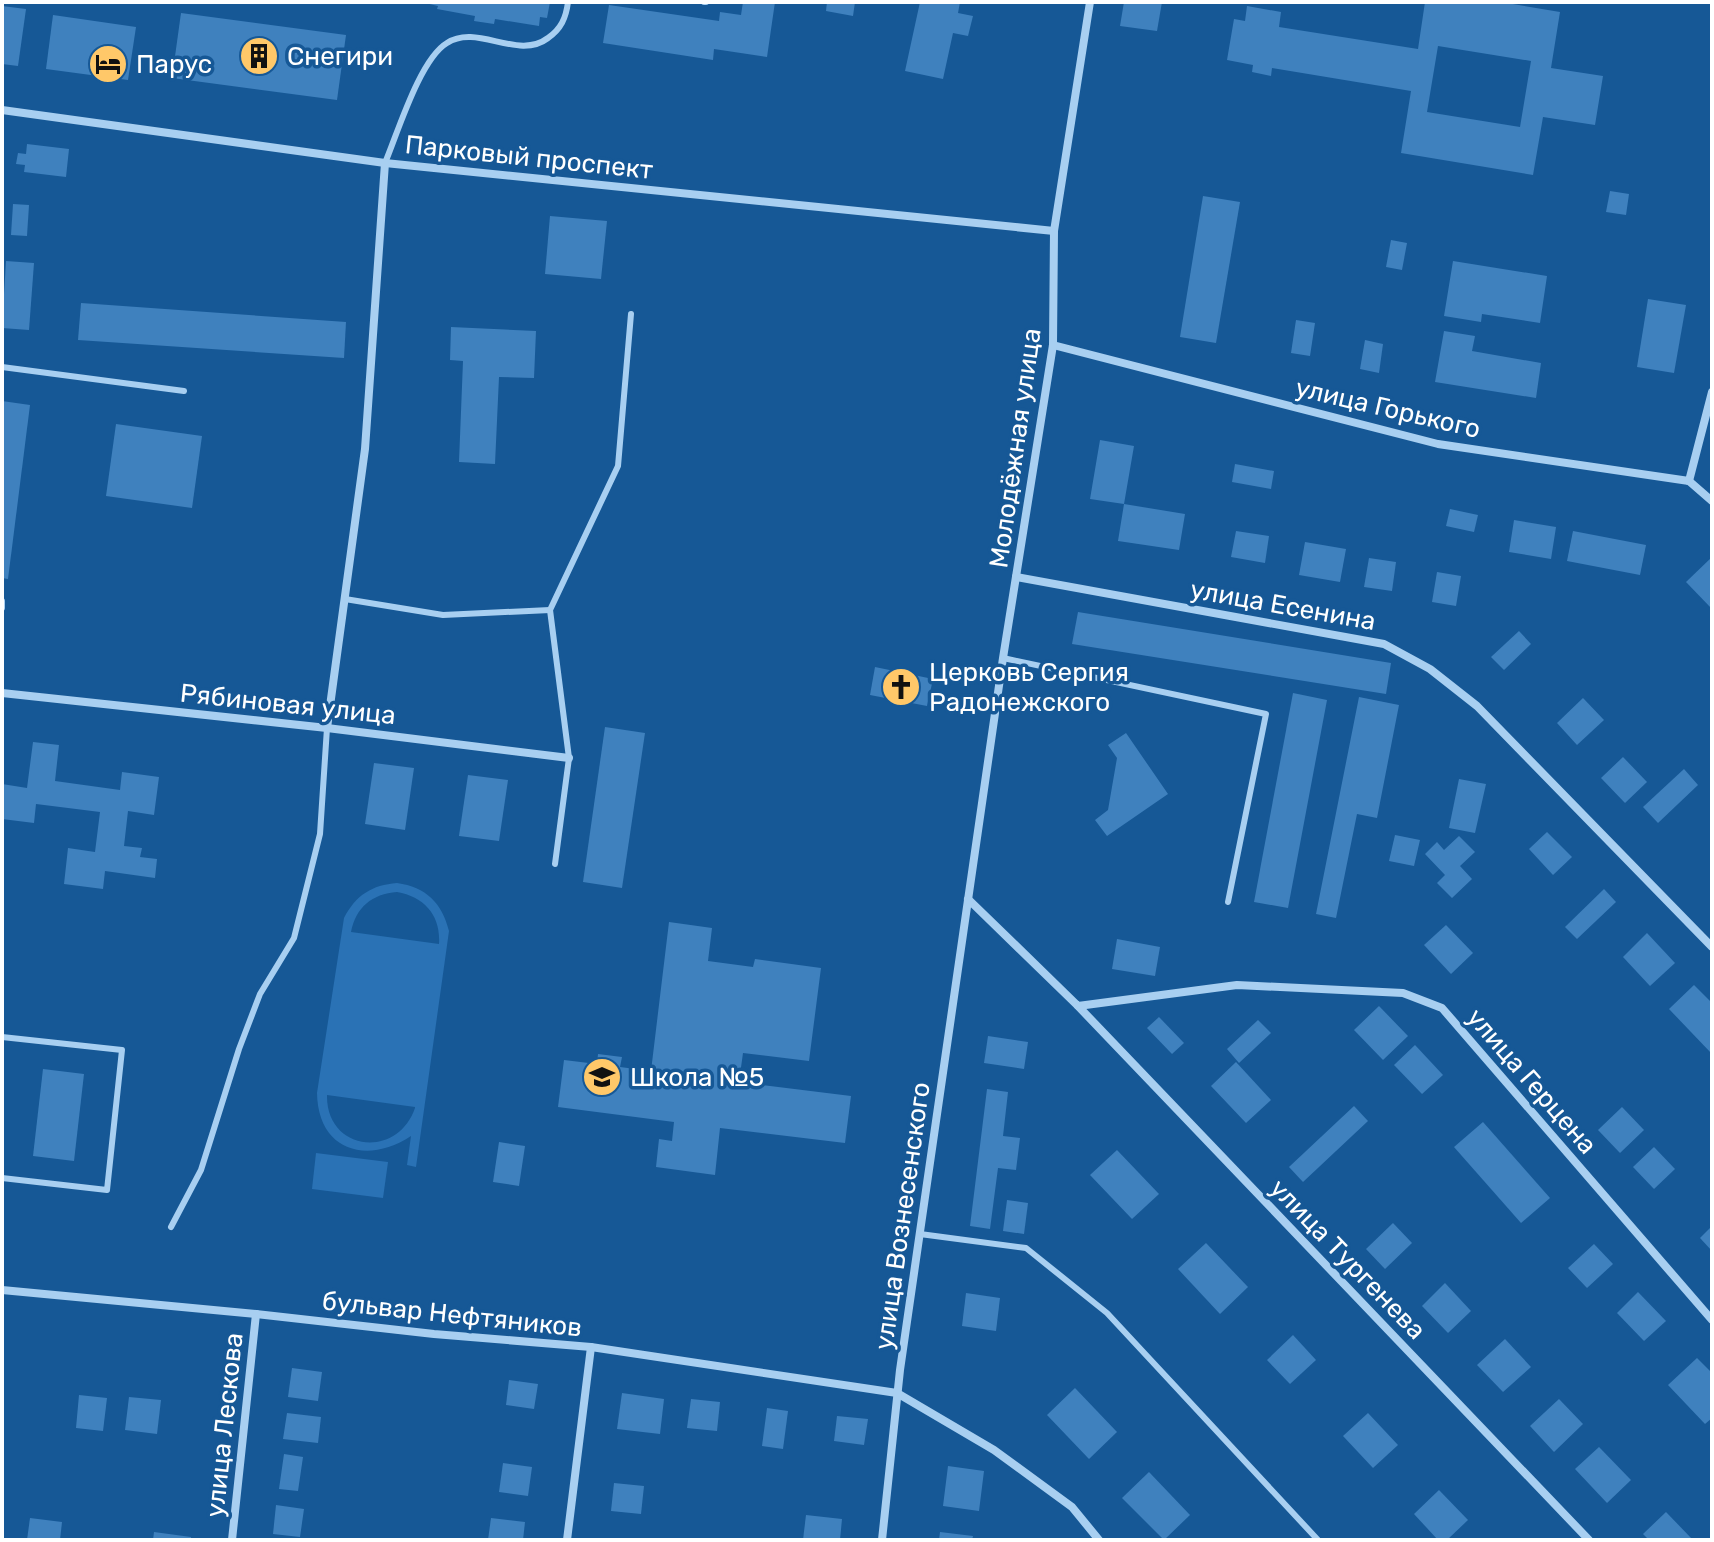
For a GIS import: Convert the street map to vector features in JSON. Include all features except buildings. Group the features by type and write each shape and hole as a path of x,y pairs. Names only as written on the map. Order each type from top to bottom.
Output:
{"street":[{"name":"Молодёжная улица","path":"968,899 1053,345 1054,231 1090,2"},
{"name":"Парковый проспект","path":"2,110 385,163 1054,231"},
{"path":"327,728 365,449 385,163"},
{"name":"улица Горького","path":"1053,345 1438,444 1689,481"},
{"path":"1712,392 1689,481 1712,501"},
{"name":"улица Есенина","path":"1016,577 1384,644 1430,669 1477,706 1712,947"},
{"name":"Рябиновая улица","path":"2,693 569,758"},
{"path":"968,899 1078,1006"},
{"name":"улица Вознесенского","path":"882,1540 897,1393 968,899"},
{"name":"улица Герцена","path":"1078,1006 1237,985 1403,993 1442,1008 1712,1320"},
{"name":"улица Тургенева","path":"1078,1006 1589,1540"},
{"name":"бульвар Нефтяников","path":"2,1290 591,1347 897,1393"},
{"name":"улица Лескова","path":"232,1540 256,1314"},
{"path":"567,1540 591,1347"},
{"path":"897,1393 1006,1458 1072,1507 1099,1540"}],"lane":[{"path":"385,163 427,63 447,42 464,37 527,47 541,43 558,31 567,13 568,2"},
{"path":"555,864 569,758 550,610 618,466 631,314"},
{"path":"2,367 184,391"},
{"path":"345,599 443,615 550,610"},
{"path":"2,601 2,608"},
{"path":"1003,658 1266,714 1228,902"},
{"path":"171,1227 201,1170 239,1049 260,994 294,938 320,834 327,728"},
{"path":"2,1037 122,1050 107,1190 2,1178"},
{"path":"920,1234 1026,1248 1107,1313 1318,1540"}],"shaded area":[{"path":"388,884 407,885 431,898 442,912 449,931 416,1167 407,1165 411,1136 378,1150 348,1147 336,1140 326,1128 317,1093 344,918 359,897","holes":["397,892 416,898 429,909 437,925 439,944 351,932 357,915 366,903","327,1095 415,1107 415,1108 406,1125 394,1136 379,1142 364,1142 338,1128 330,1114"]},
{"path":"316,1153 388,1162 383,1198 312,1189"}],"place":[{"name":"Снегири","path":"259,56"},
{"name":"Парус","path":"108,64"},
{"name":"Церковь Сергия Радонежского","path":"901,687"},
{"name":"Школа №5","path":"602,1077"}]}
